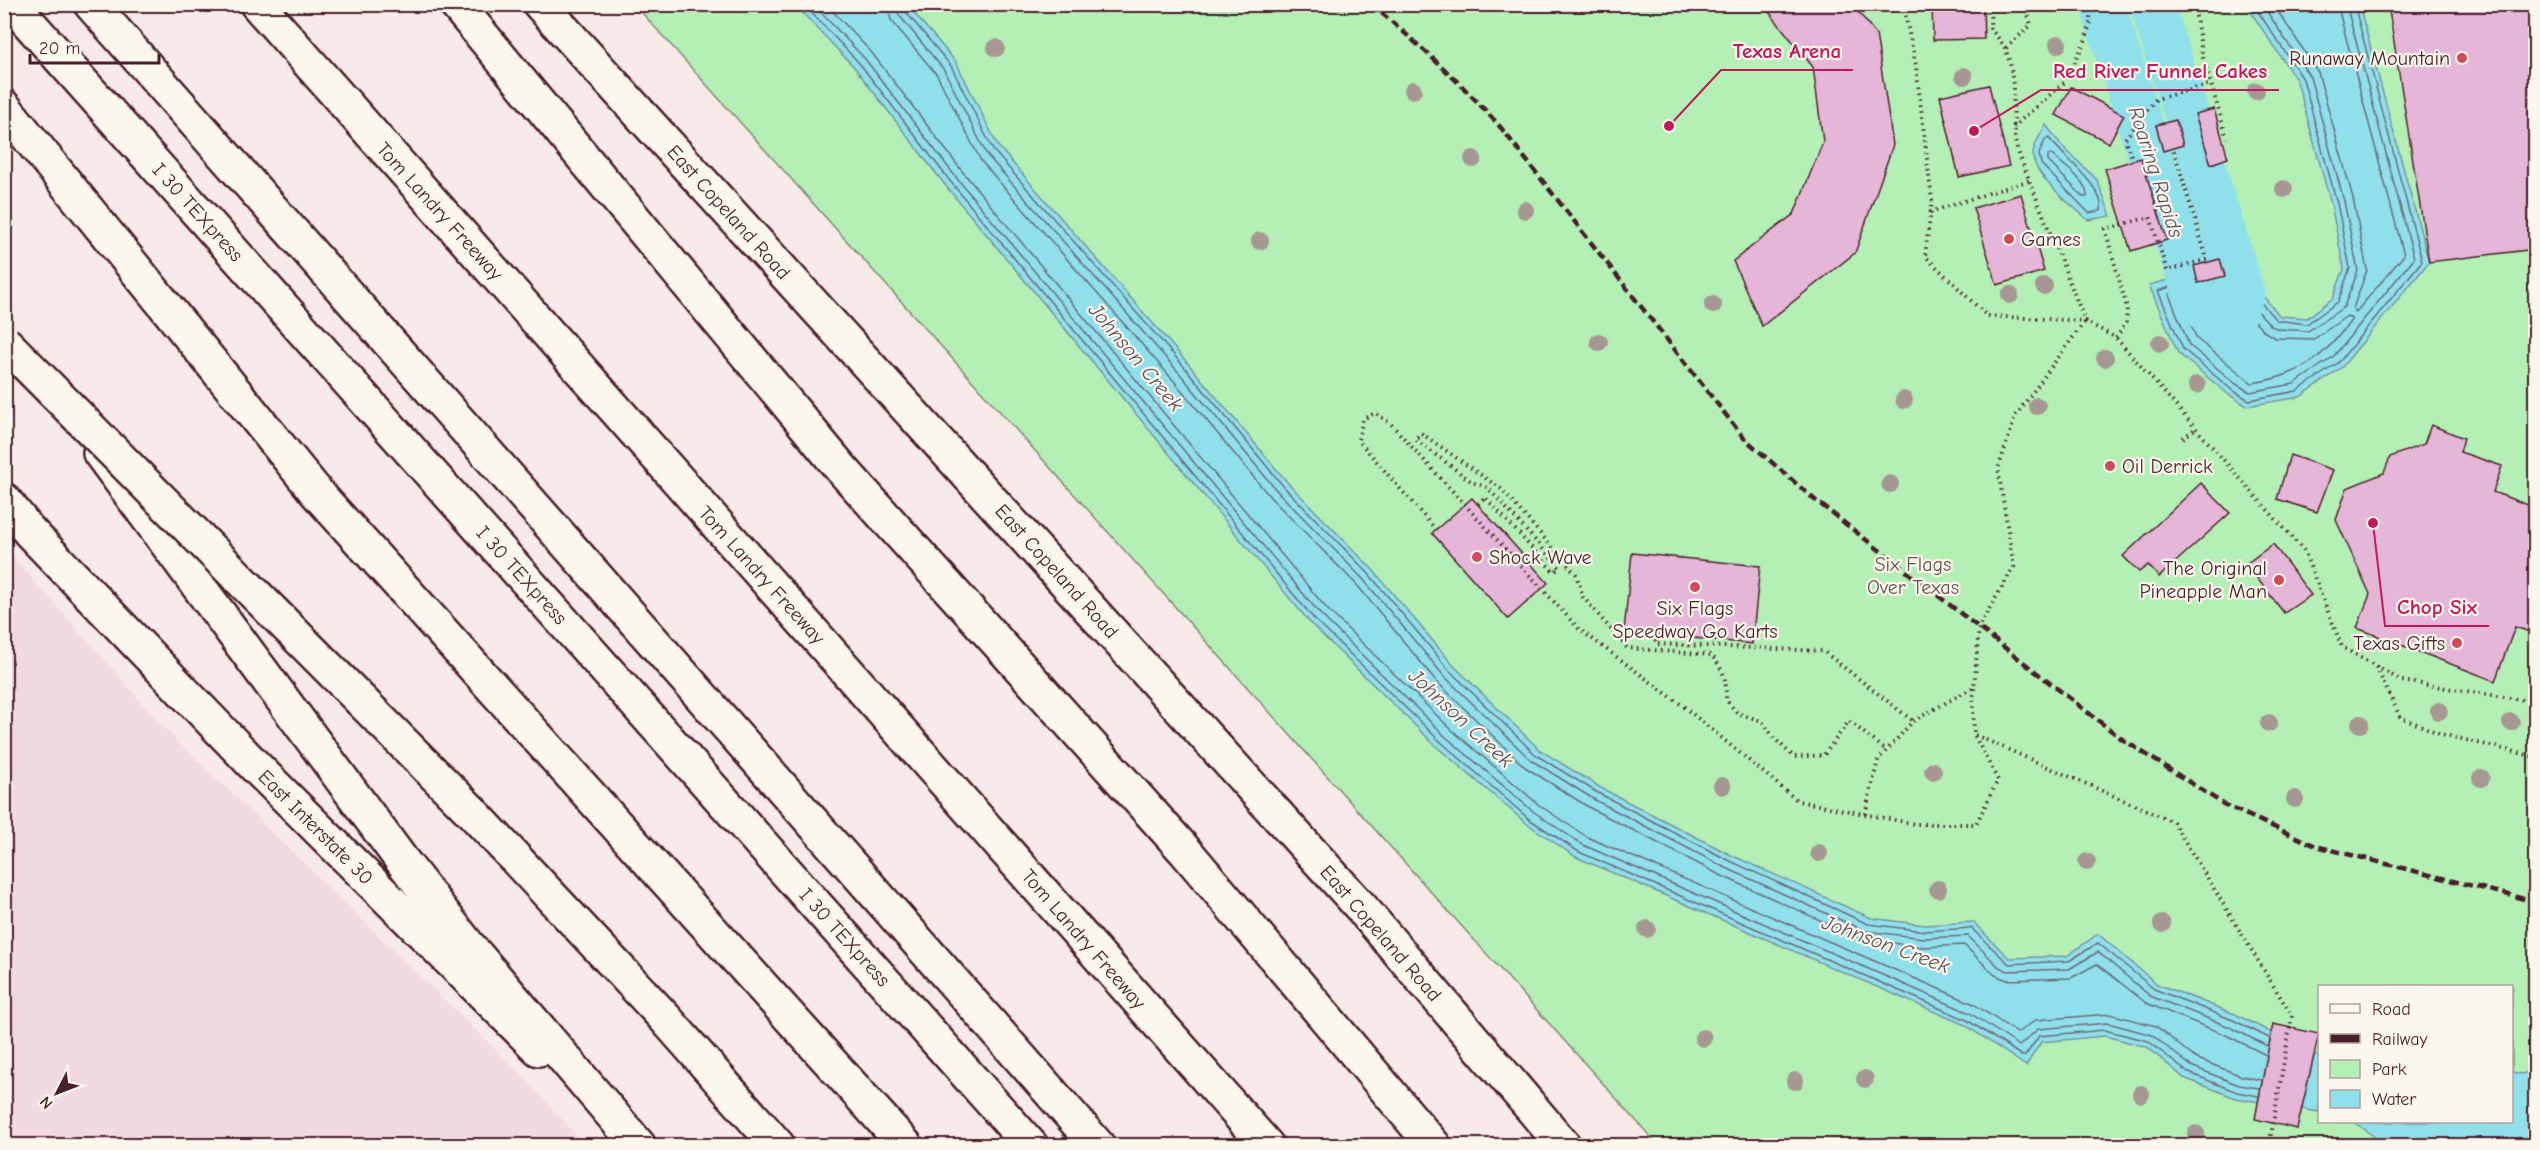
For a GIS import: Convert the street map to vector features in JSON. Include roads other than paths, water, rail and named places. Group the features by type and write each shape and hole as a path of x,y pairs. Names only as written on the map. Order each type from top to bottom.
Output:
{"main road":[{"name":"I 30 TEXpress","path":"12,4 1031,1146"},
{"path":"91,4 1098,1146"},
{"name":"Tom Landry Freeway","path":"257,4 1267,1146"},
{"path":"456,4 840,467 1187,853 1434,1146"},
{"name":"East Copeland Road","path":"540,4 1360,906 1564,1146"},
{"path":"4,107 317,493 906,1146"},
{"path":"4,323 403,862 466,943 638,1146"},
{"path":"4,342 471,811 665,1018 778,1146"},
{"name":"East Interstate 30","path":"4,500 28,531 255,766 638,1146"}],"water":[{"name":"Johnson Creek","path":"795,5 907,5 956,62 998,146 1191,367 1288,483 1373,570 1454,666 1540,750 1601,788 1731,855 1871,918 1925,925 1973,922 2009,958 2067,956 2098,934 2157,984 2235,1014 2318,1056 2318,1112 2236,1098 2184,1078 2147,1047 2105,1036 2041,1042 2026,1066 1965,1025 1576,857 1526,823 1437,747 1311,624 945,185 855,68"},
{"path":"2246,5 2359,5 2429,262 2342,367 2300,397 2247,406 2229,395 2178,353 2149,285 2250,258 2262,295 2280,316 2307,318 2333,298 2344,269 2331,204 2297,81"},
{"path":"2046,125 2062,146 2097,180 2111,216 2088,220 2039,172 2033,151"},
{"path":"2535,1071 2535,1145 2385,1145 2356,1123 2513,1123 2513,1072 2521,1074"}],"waterway":[{"name":"Roaring Rapids","path":"2102,4 2197,301 2222,323"},
{"name":"Roaring Rapids","path":"2152,4 2242,293 2231,320"}],"railway":[{"path":"1371,4 1439,64 1502,129 1744,438 1815,500 2122,739 2225,805 2316,846 2536,902"}],"place":[{"name":"Runaway Mountain","path":"2462,58"},
{"name":"Texas Arena","path":"1669,126"},
{"name":"Red River Funnel Cakes","path":"1974,131"},
{"name":"Games","path":"2009,239"},
{"name":"Oil Derrick","path":"2110,466"},
{"name":"Chop Six","path":"2373,523"},
{"name":"Shock Wave","path":"1477,557"},
{"name":"The Original Pineapple Man","path":"2279,580"},
{"name":"Six Flags Speedway Go Karts","path":"1695,587"},
{"name":"Texas Gifts","path":"2457,643"}],"park label":[{"name":"Six Flags Over Texas","path":"1913,576"}]}
